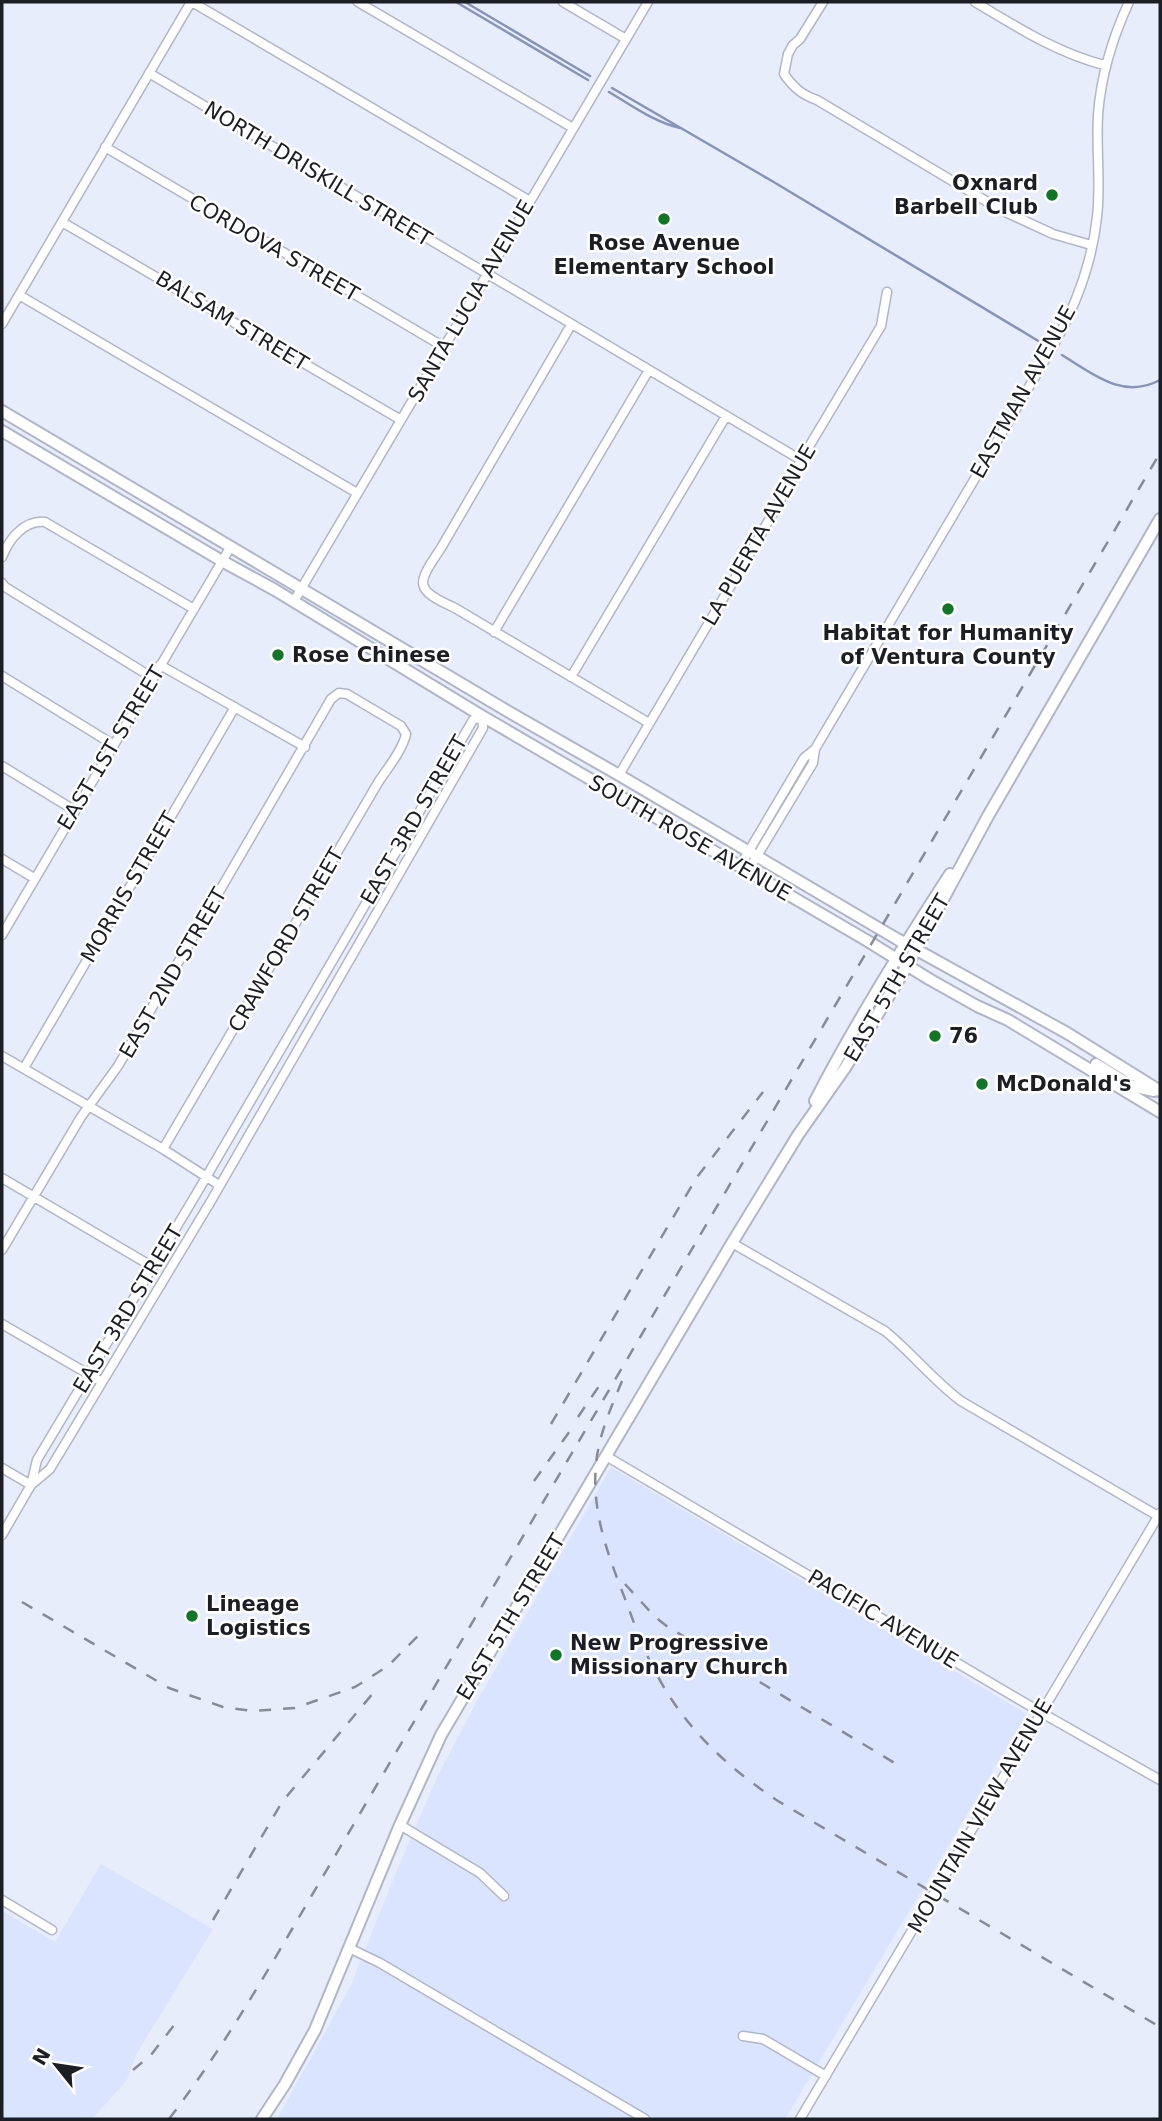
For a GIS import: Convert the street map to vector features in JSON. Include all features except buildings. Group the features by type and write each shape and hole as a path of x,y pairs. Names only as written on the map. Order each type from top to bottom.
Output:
{"main road":[{"name":"SOUTH ROSE AVENUE","path":"2,411 905,944 1059,1028 1160,1091"},
{"name":"SOUTH ROSE AVENUE","path":"2,430 907,966 1069,1055 1160,1112"},
{"name":"EAST 5TH STREET","path":"262,2119 316,2030 400,1825 441,1735 732,1243 798,1135 845,1068 917,950 988,816 1160,519"},
{"path":"320,618 330,614 383,646 393,644"},
{"name":"EAST 5TH STREET","path":"798,1135 837,1059 896,959 988,816"},
{"path":"1069,1055 1079,1054 1132,1086 1160,1091"}],"street":[{"path":"2,324 191,2 530,201"},
{"path":"358,2 573,128"},
{"path":"563,2 626,39"},
{"name":"SANTA LUCIA AVENUE","path":"294,601 648,2"},
{"path":"823,2 788,54 784,74 799,92 817,100 1001,210 1053,234 1091,245"},
{"path":"975,2 1049,46 1104,65"},
{"name":"EASTMAN AVENUE","path":"744,869 813,763 816,749 1062,331 1083,279 1097,221 1098,113 1104,65 1129,2"},
{"name":"NORTH DRISKILL STREET","path":"149,73 801,460"},
{"name":"CORDOVA STREET","path":"105,147 444,347"},
{"name":"BALSAM STREET","path":"62,222 401,420"},
{"name":"LA PUERTA AVENUE","path":"619,775 881,327 887,292"},
{"path":"19,295 357,494"},
{"path":"572,325 423,575 424,588 432,598 455,608 649,723"},
{"path":"494,632 649,370"},
{"path":"571,677 726,416"},
{"path":"2,557 11,539 18,532 34,523 45,523 194,609"},
{"name":"EAST 1ST STREET","path":"2,935 230,546"},
{"path":"2,583 153,678"},
{"path":"160,665 304,747"},
{"path":"2,676 114,745"},
{"name":"EAST 2ND STREET","path":"2,1250 81,1117 118,1066 331,699 339,693 354,697 395,721 405,731"},
{"path":"482,716 491,701"},
{"name":"MORRIS STREET","path":"24,1068 235,707"},
{"name":"EAST 3RD STREET","path":"2,1535 31,1485 37,1460 473,720 482,716 483,729 147,1308 50,1469 31,1485"},
{"name":"CRAWFORD STREET","path":"163,1149 403,746 405,731"},
{"path":"2,766 74,810"},
{"path":"2,859 34,878"},
{"path":"2,1056 163,1149 219,1185"},
{"path":"2,1178 153,1267"},
{"path":"732,1243 886,1331 961,1401 1159,1515"},
{"path":"133,1301 147,1308"},
{"path":"2,1324 102,1382"},
{"name":"PACIFIC AVENUE","path":"606,1456 1160,1780"},
{"path":"2,1468 31,1485"},
{"name":"MOUNTAIN VIEW AVENUE","path":"800,2119 1159,1515"},
{"path":"400,1825 480,1873 504,1896"},
{"path":"2,1900 52,1930"},
{"path":"349,1948 380,1963 645,2119"},
{"path":"743,2036 762,2039 826,2076"}],"shaded area":[{"path":"611,1467 1027,1714 785,2119 277,2119 350,1987 438,1775 478,1699"},
{"path":"101,1864 213,1929 137,2053 127,2080 92,2119 2,2119 2,1911 55,1942"}],"waterway":[{"path":"456,2 588,80"},
{"path":"465,2 590,76"},
{"path":"612,88 1040,342"},
{"path":"609,92 652,117 680,128"},
{"path":"1062,355 1097,377 1121,386 1133,387 1160,380"}],"railway":[{"path":"169,2119 214,2056 276,1957 1160,453"},
{"path":"551,1424 697,1177 763,1092"},
{"path":"622,1381 604,1427 597,1456 595,1474 600,1525 647,1654 668,1694 694,1729 725,1761 778,1801 1160,2027"},
{"path":"578,1417 599,1386"},
{"path":"534,1481 575,1424"},
{"path":"625,1584 655,1617 668,1627 898,1765"},
{"path":"22,1602 169,1688 223,1707 252,1711 295,1708 355,1687 388,1666 420,1634"},
{"path":"213,1920 282,1802 374,1692"},
{"path":"133,2070 151,2055 175,2024"}],"place":[{"name":"Oxnard Barbell Club","path":"1052,195"},
{"name":"Rose Avenue Elementary School","path":"664,219"},
{"name":"Habitat for Humanity of Ventura County","path":"948,609"},
{"name":"Rose Chinese","path":"278,655"},
{"name":"76","path":"935,1036"},
{"name":"McDonald's","path":"982,1084"},
{"name":"Lineage Logistics","path":"192,1616"},
{"name":"New Progressive Missionary Church","path":"556,1655"}]}
